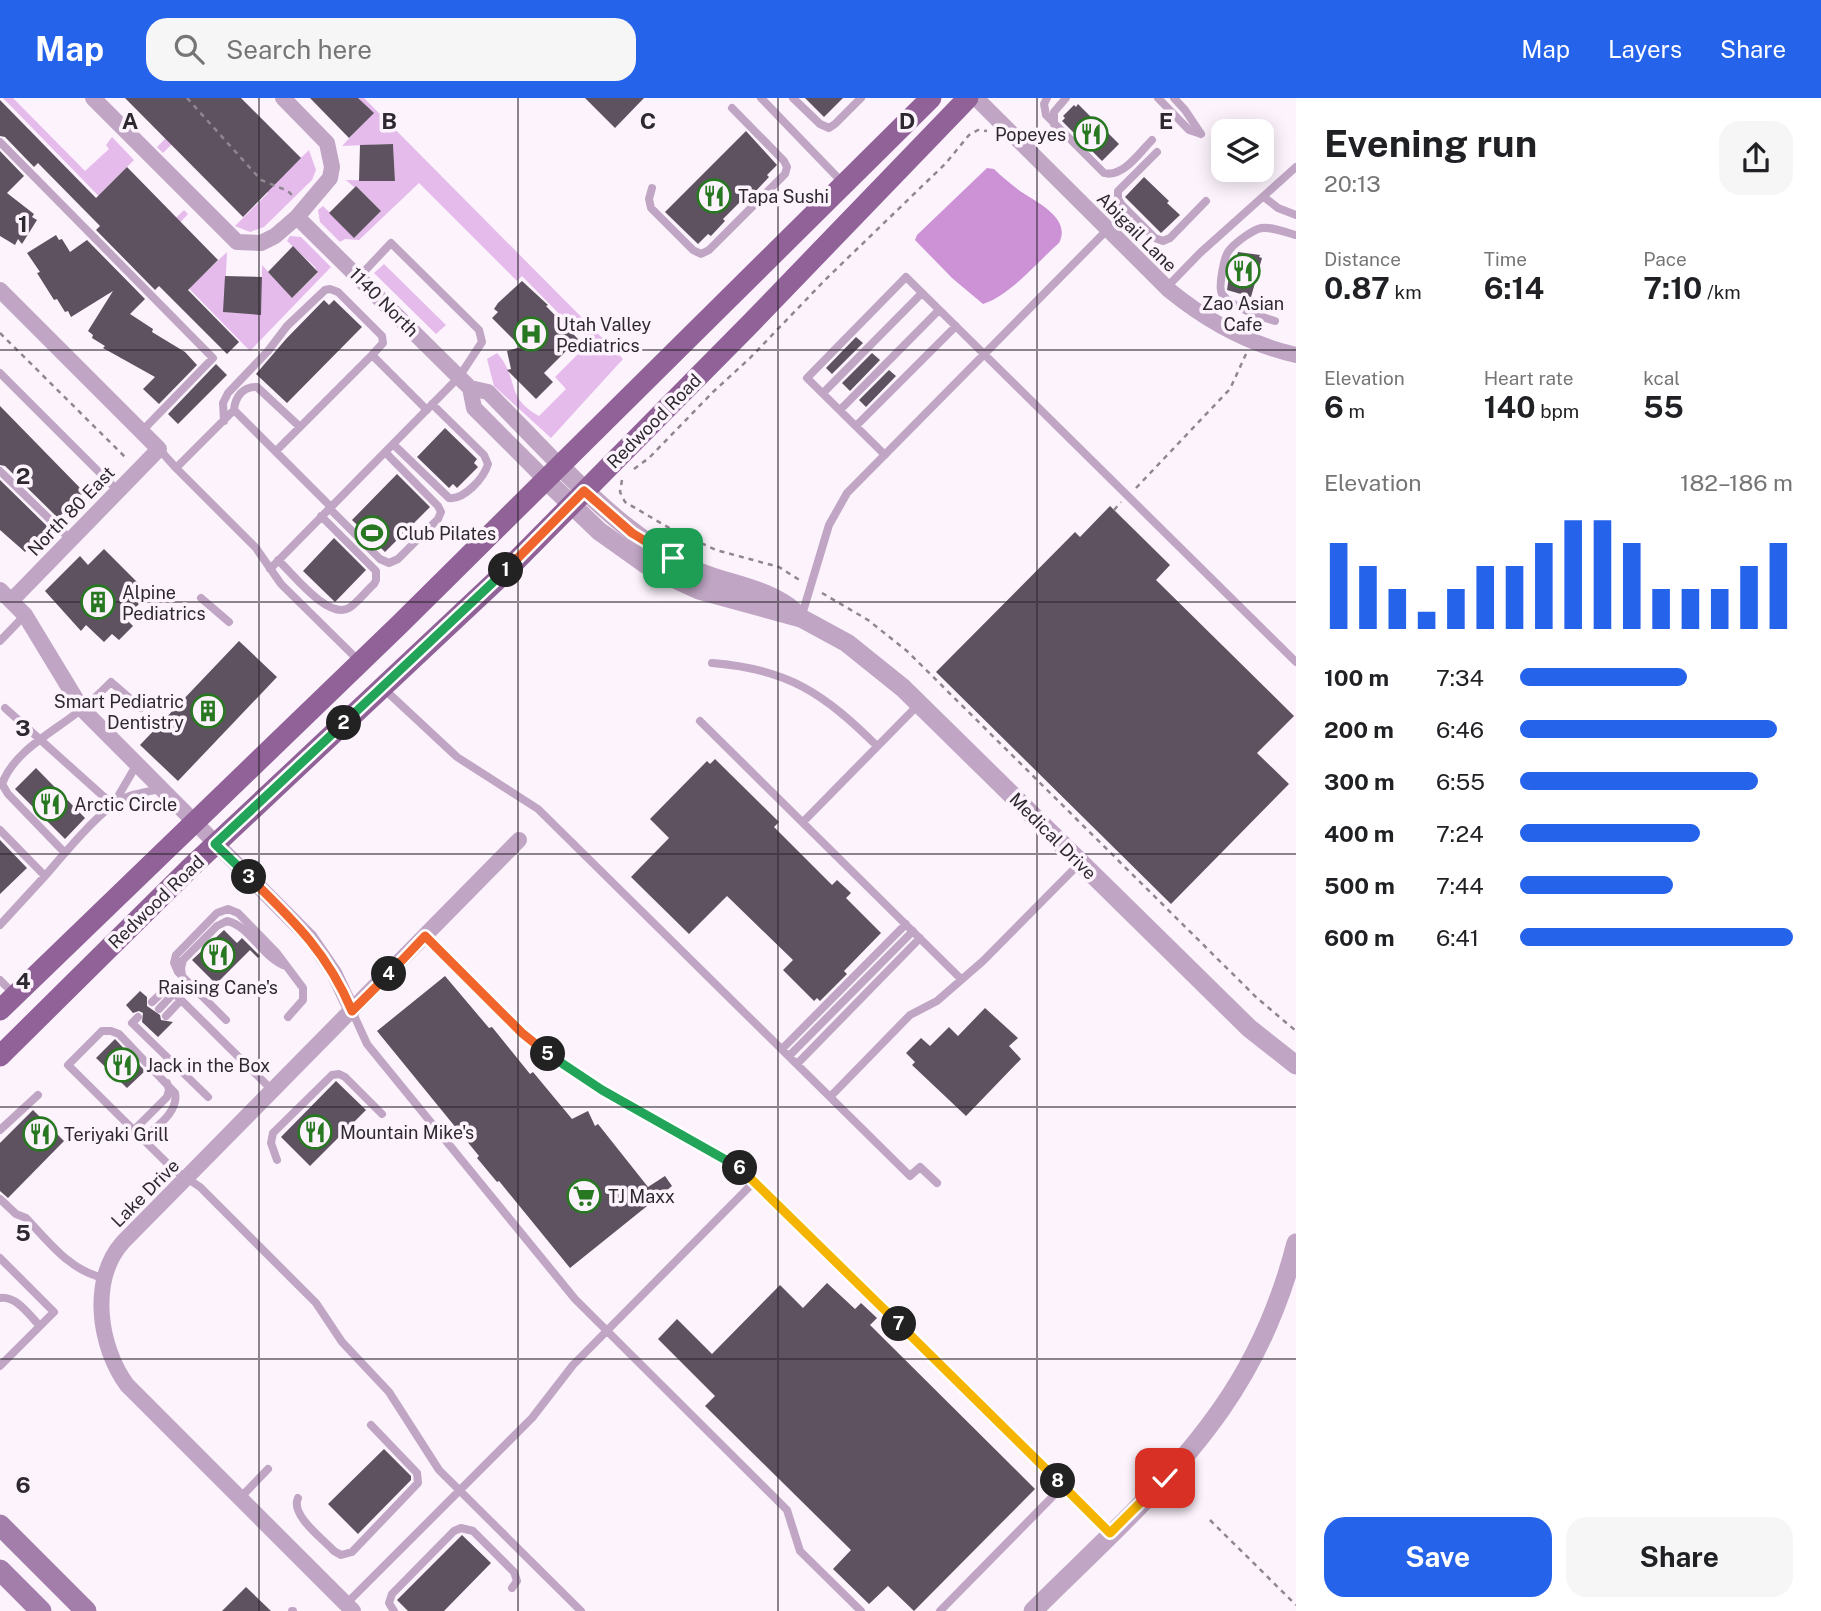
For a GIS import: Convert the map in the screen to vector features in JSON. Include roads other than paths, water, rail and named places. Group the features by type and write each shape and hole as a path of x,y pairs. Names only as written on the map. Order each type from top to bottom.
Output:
{"main road":[{"name":"Redwood Road","path":"5,995 194,823 360,663 554,474 931,98"},
{"name":"Redwood Road","path":"0,1055 215,844 499,578 762,313 968,98"},
{"path":"0,1525 86,1611"},
{"path":"0,1570 41,1611"}],"street":[{"path":"93,98 237,242 261,243 275,236 297,217 330,178 332,167 327,143 283,98"},
{"name":"Abigail Lane","path":"976,98 1166,288 1224,328 1258,344 1296,355"},
{"name":"1140 North","path":"297,217 465,383 474,408 554,474 577,498"},
{"path":"0,290 159,449"},
{"name":"North 80 East","path":"5,595 71,540 159,449"},
{"name":"Medical Drive","path":"577,498 673,558 714,578 775,598 801,618 868,658 919,704 1249,1028 1296,1065"},
{"path":"5,595 26,615 82,709 310,938 334,973 352,1011"},
{"name":"Lake Drive","path":"346,1609 120,1376 110,1356 105,1335 104,1278 116,1250 519,840"},
{"path":"1033,1611 1191,1449 1231,1394 1265,1332 1296,1243"}],"lane":[{"path":"761,98 844,184"},
{"path":"793,98 820,124 829,128 861,98"},
{"path":"1047,98 1044,110 1054,124 1101,171 1108,174 1120,172 1152,140"},
{"path":"1054,124 1054,112 1066,98"},
{"path":"1158,98 1189,130 1201,134 1174,98"},
{"path":"652,188 649,199 651,208 693,250 701,254 709,250 785,174 787,167 732,108"},
{"path":"0,142 213,358 142,431"},
{"path":"1157,152 1118,191 1118,199 1122,205 1155,238 1163,241 1170,238 1206,201"},
{"path":"1166,288 1200,253 1296,167"},
{"path":"1264,197 1278,208 1296,215"},
{"path":"1275,321 1241,307 1222,295 1222,275 1229,251 1256,229 1267,228 1295,235"},
{"path":"801,618 825,536 839,504 847,493 1107,230"},
{"path":"270,569 430,407 465,383 482,341 482,333 391,243 359,277"},
{"path":"885,455 807,378 906,277 1296,662"},
{"path":"224,421 223,403 228,393 268,351 287,326 325,290 338,292 382,336 383,343 276,451"},
{"path":"823,393 922,293"},
{"path":"840,410 939,310"},
{"path":"856,426 956,326"},
{"path":"372,355 487,459 487,469 458,499 449,499 393,444"},
{"path":"0,373 118,491"},
{"path":"176,468 234,410 237,398 247,388 257,387 300,427"},
{"path":"234,410 380,559 389,563 398,559 438,519 441,512 385,452"},
{"path":"159,449 256,548 281,584 360,663"},
{"path":"0,471 71,540"},
{"path":"278,560 336,611 348,608 360,598 376,580 376,571 321,516"},
{"path":"201,598 229,622"},
{"path":"0,641 26,615"},
{"path":"712,663 761,670 798,684 828,701 877,747"},
{"path":"65,853 8,794 2,784 6,772 40,739 82,709 111,682 141,708"},
{"path":"383,687 457,757 538,809 910,1176 920,1167 937,1183"},
{"path":"803,822 919,704"},
{"path":"5,708 113,805"},
{"path":"700,721 961,979"},
{"path":"0,925 113,805 137,764"},
{"path":"113,805 138,793 161,789"},
{"path":"0,830 45,876"},
{"path":"830,1097 911,1016 932,1004 983,961 1080,862"},
{"path":"226,1020 184,978 181,968 183,960 217,926 227,921 237,925 271,958 284,965 304,992 302,1003 288,1017"},
{"path":"782,1049 906,924"},
{"path":"789,1056 913,931"},
{"path":"425,936 541,1049 602,1090 737,1165 1110,1533"},
{"path":"797,1064 920,939"},
{"path":"156,1006 168,987 273,1091"},
{"path":"166,1016 178,997"},
{"path":"352,1011 361,1033 375,1053 562,1283 787,1510 800,1551 861,1611"},
{"path":"144,1027 208,1097"},
{"path":"143,1139 175,1106 176,1093 119,1034 111,1031 98,1033 68,1065 143,1139 173,1168 200,1188 316,1303 342,1342 389,1392 435,1464 582,1611"},
{"path":"277,1160 271,1143 273,1133 332,1074 345,1077 382,1114"},
{"path":"134,1130 167,1097 167,1083"},
{"path":"0,1130 38,1095"},
{"path":"346,1609 532,1418 565,1374 755,1181"},
{"path":"0,1199 16,1214 26,1218 76,1267 88,1274 104,1278"},
{"path":"0,1258 54,1312 0,1366"},
{"path":"0,1297 15,1301 40,1326"},
{"path":"298,1499 296,1507 300,1516 341,1555 352,1552 417,1487 419,1479 416,1472 371,1425"},
{"path":"240,1498 268,1469"},
{"path":"940,1611 1063,1486"},
{"path":"394,1611 389,1603 392,1594 454,1531 461,1528 473,1531 514,1572 517,1581 512,1588"}],"place":[{"name":"Popeyes","path":"1091,134"},
{"name":"Tapa Sushi","path":"714,196"},
{"name":"Zao Asian Cafe","path":"1243,271"},
{"name":"Utah Valley Pediatrics","path":"531,334"},
{"name":"Club Pilates","path":"372,533"},
{"name":"Alpine Pediatrics","path":"98,602"},
{"name":"Smart Pediatric Dentistry","path":"208,711"},
{"name":"Arctic Circle","path":"50,804"},
{"name":"Raising Cane's","path":"218,955"},
{"name":"Jack in the Box","path":"122,1065"},
{"name":"Mountain Mike's","path":"315,1132"},
{"name":"Teriyaki Grill","path":"40,1134"},
{"name":"TJ Maxx","path":"584,1196"}]}
